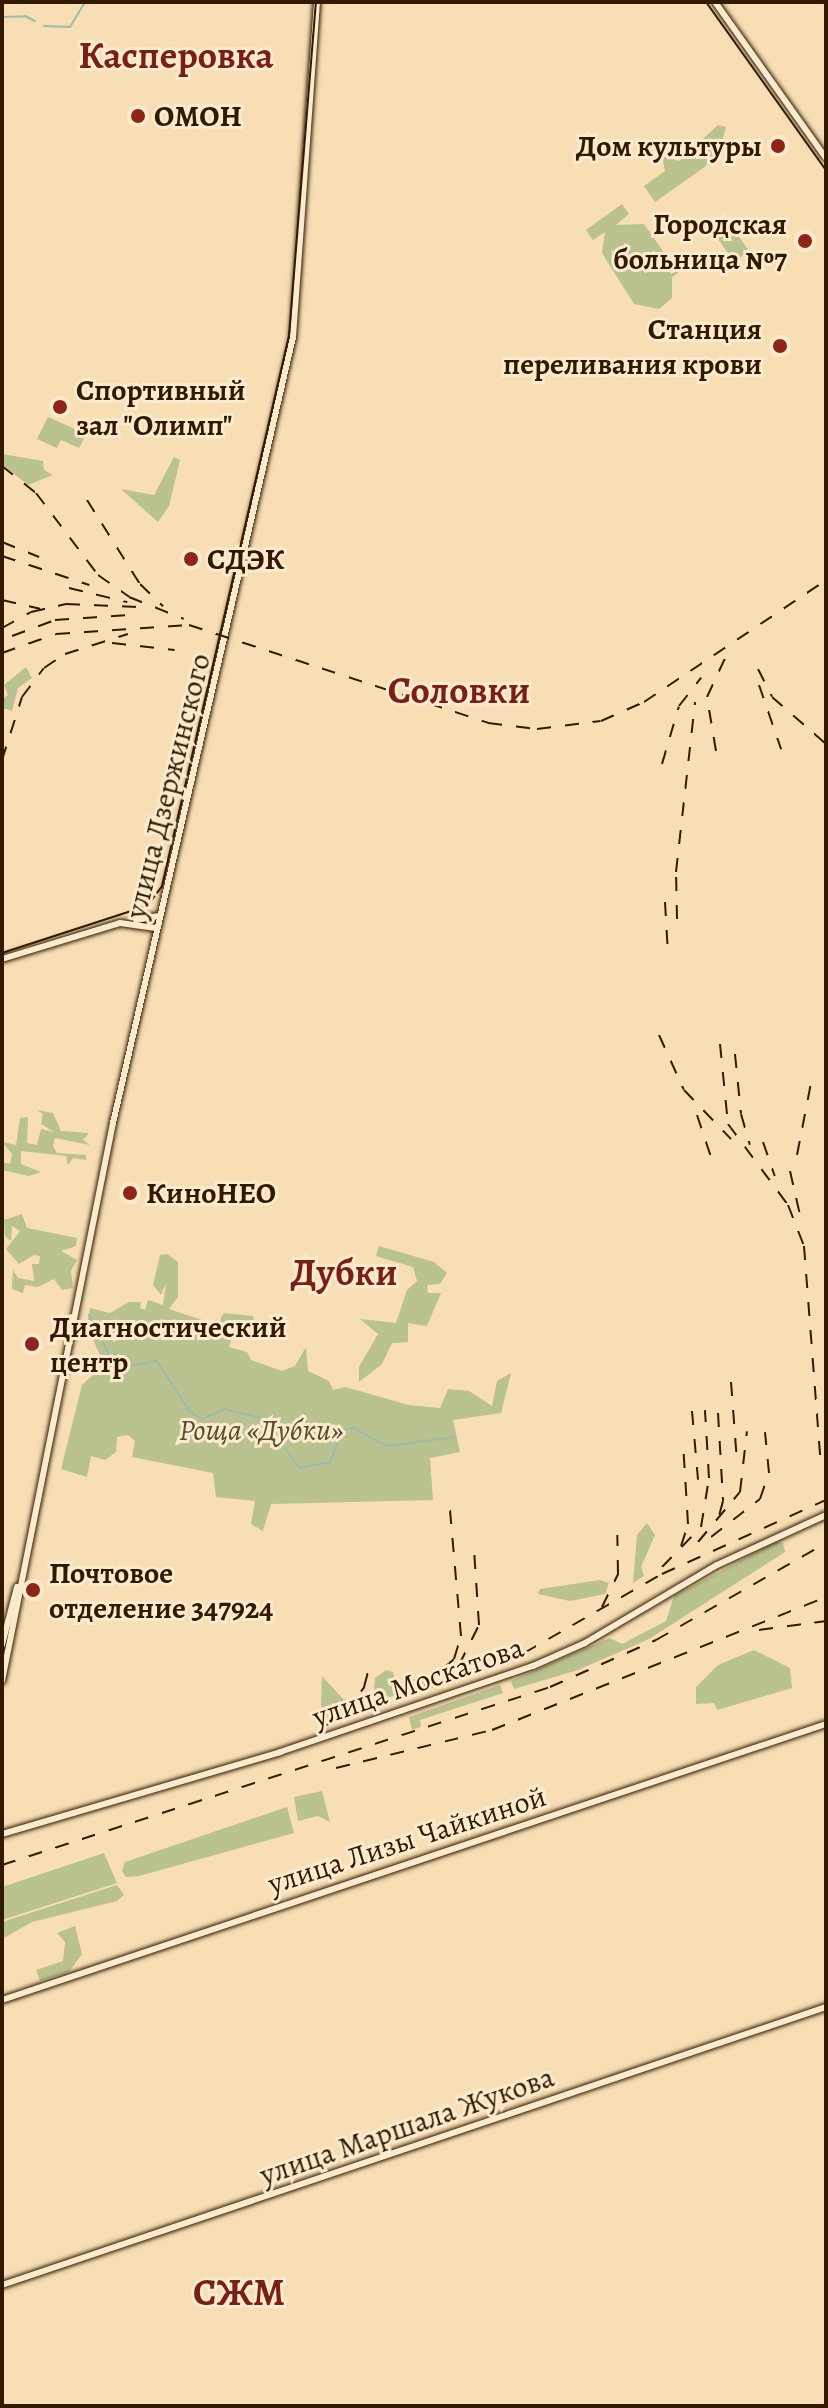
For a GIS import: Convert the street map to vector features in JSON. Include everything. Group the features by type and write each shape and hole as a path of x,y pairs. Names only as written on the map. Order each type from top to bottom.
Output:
{"main road":[{"name":"улица Дзержинского","path":"2,1681 109,1142 293,337 317,2"},
{"path":"715,2 826,158"},
{"path":"2,959 120,923 159,916"},
{"path":"120,923 156,928"},
{"name":"улица Москатова","path":"4,1833 302,1745 542,1663 632,1618 717,1565 826,1515"},
{"name":"улица Дзержинского","path":"2,1645 22,1576"},
{"name":"улица Лизы Чайкиной","path":"2,2000 826,1724"},
{"name":"улица Маршала Жукова","path":"2,2285 826,2007"}],"green space":[{"path":"718,125 726,127 718,157 708,158 706,166 655,202 644,186 665,171 662,156 679,161"},
{"path":"622,204 629,214 616,225 644,224 678,273 672,277 672,298 659,309 634,304 602,253 605,232 593,240 586,230"},
{"path":"727,220 749,251 734,262 712,230"},
{"path":"48,417 86,434 79,448 61,440 57,448 37,439"},
{"path":"2,454 43,461 44,470 53,475 28,485 2,464"},
{"path":"174,457 180,460 169,506 158,522 121,489 154,495"},
{"path":"26,667 32,678 18,688 12,711 3,708 2,699 8,695 4,685"},
{"path":"37,1110 53,1113 61,1131 89,1133 83,1140 90,1145 55,1138 53,1146 57,1153 86,1155 86,1160 73,1158 68,1165 66,1156 21,1151 21,1164 41,1172 29,1176 2,1170 2,1162 10,1164 12,1154 2,1142 16,1145 20,1118 28,1117 27,1143 37,1145 41,1129 54,1132 41,1124 43,1114"},
{"path":"22,1214 27,1228 77,1238 76,1246 61,1251 77,1260 71,1271 73,1288 62,1290 54,1279 38,1287 25,1285 23,1293 12,1289 13,1270 18,1278 34,1281 32,1264 39,1264 40,1256 34,1255 19,1264 6,1249 20,1231 12,1226 11,1241 5,1236 4,1220"},
{"path":"379,1246 434,1262 447,1273 440,1284 427,1285 428,1293 441,1293 427,1326 408,1323 408,1342 392,1343 382,1364 359,1382 359,1367 378,1334 360,1319 396,1323 407,1290 417,1281 413,1267 376,1256"},
{"name":"Роща «Дубки»","path":"167,1254 178,1262 178,1297 169,1309 217,1325 224,1313 253,1316 255,1325 251,1329 236,1326 229,1347 247,1352 251,1360 282,1371 295,1366 306,1347 308,1371 329,1381 333,1390 345,1387 409,1405 440,1408 448,1389 469,1391 492,1406 497,1381 511,1373 501,1413 453,1420 460,1452 430,1458 433,1500 271,1504 263,1531 251,1524 255,1501 216,1497 213,1473 132,1457 135,1441 128,1435 117,1437 116,1452 105,1460 91,1456 87,1477 61,1469 82,1385 104,1365 87,1325 90,1308 110,1313 129,1302 141,1302 140,1308 145,1310 148,1300 163,1305 166,1283 161,1295 153,1285 160,1255"},
{"path":"647,1523 655,1535 641,1567 644,1576 633,1583 637,1535"},
{"path":"776,1542 783,1543 785,1552 649,1639 578,1670 514,1689 511,1681 610,1638 622,1644 666,1621 674,1596"},
{"path":"600,1580 609,1583 605,1594 570,1601 538,1594 540,1589"},
{"path":"754,1650 790,1668 792,1688 717,1710 714,1703 696,1704 696,1687 718,1665"},
{"path":"386,1670 393,1672 396,1684 435,1673 419,1687 373,1703 375,1678"},
{"path":"322,1676 343,1699 353,1700 328,1721 321,1705"},
{"path":"500,1685 503,1693 420,1720 421,1727 412,1730 409,1717"},
{"path":"322,1791 330,1822 318,1816 298,1821 294,1797"},
{"path":"287,1807 294,1833 139,1876 126,1877 122,1871 125,1862"},
{"path":"104,1853 117,1883 2,1920 2,1887"},
{"path":"117,1885 124,1895 117,1901 32,1922 2,1939 2,1922"},
{"path":"75,1926 82,1954 69,1972 40,1981 36,1970 63,1961 65,1942 57,1933"}],"waterway":[{"path":"44,26 70,27 85,2"},
{"path":"2,17 25,16 35,21"},
{"path":"89,1315 116,1368 157,1361 190,1412 202,1419 225,1409 265,1419 299,1468 330,1462 343,1430 353,1428 387,1446 454,1437"}],"tram line":[{"path":"2,953 147,906 162,886 289,336 316,2"},
{"path":"706,2 826,170"}],"railway":[{"path":"2,466 36,493 98,575 129,597 184,619"},
{"path":"87,500 140,584 163,606"},
{"path":"2,542 39,557"},
{"path":"2,556 89,585"},
{"path":"2,653 56,634 189,625 488,723 537,729 601,721 644,702 826,580"},
{"path":"69,588 127,602"},
{"path":"2,600 40,609"},
{"path":"2,628 31,612 66,604 138,607"},
{"path":"12,636 55,620 129,615"},
{"path":"2,760 22,697 44,668 65,654 128,634"},
{"path":"112,643 175,650"},
{"path":"716,751 707,697 728,652"},
{"path":"758,669 772,697 826,744"},
{"path":"662,764 679,706 701,678"},
{"path":"759,685 781,749"},
{"path":"677,919 676,872 695,702"},
{"path":"665,902 668,954"},
{"path":"659,1035 684,1090 731,1139"},
{"path":"720,1044 728,1124 788,1205 804,1246 820,1455"},
{"path":"735,1054 741,1114 750,1145"},
{"path":"797,1155 812,1078"},
{"path":"697,1115 711,1157"},
{"path":"763,1142 775,1176"},
{"path":"790,1171 800,1215"},
{"path":"731,1382 737,1461"},
{"path":"662,1567 701,1527 709,1478 705,1410"},
{"path":"692,1411 698,1480"},
{"path":"718,1413 723,1501 718,1520"},
{"path":"698,1542 740,1492 747,1431"},
{"path":"711,1537 760,1499 769,1473 765,1432"},
{"path":"681,1546 688,1524 683,1443"},
{"path":"424,1686 454,1659 461,1636 449,1498"},
{"path":"323,1726 524,1653 662,1574 826,1500"},
{"path":"602,1607 618,1574 617,1535"},
{"path":"2,1865 550,1687 656,1640 826,1543"},
{"path":"459,1665 479,1625 474,1549"},
{"path":"336,1768 492,1730 826,1597"},
{"path":"759,1630 826,1621"},
{"path":"344,1714 364,1687 370,1665"}],"place":[{"name":"ОМОН","path":"138,116"},
{"name":"Дом культуры","path":"778,146"},
{"name":"Городская больница №7","path":"805,241"},
{"name":"Станция переливания крови","path":"780,346"},
{"name":"Спортивный зал \"Олимп\"","path":"60,407"},
{"name":"СДЭК","path":"191,559"},
{"name":"КиноНЕО","path":"130,1193"},
{"name":"Диагностический центр","path":"32,1344"},
{"name":"Почтовое отделение 347924","path":"33,1590"}],"district":[{"name":"Касперовка","path":"176,56"},
{"name":"Соловки","path":"459,691"},
{"name":"Дубки","path":"344,1273"},
{"name":"СЖМ","path":"239,2293"}]}
